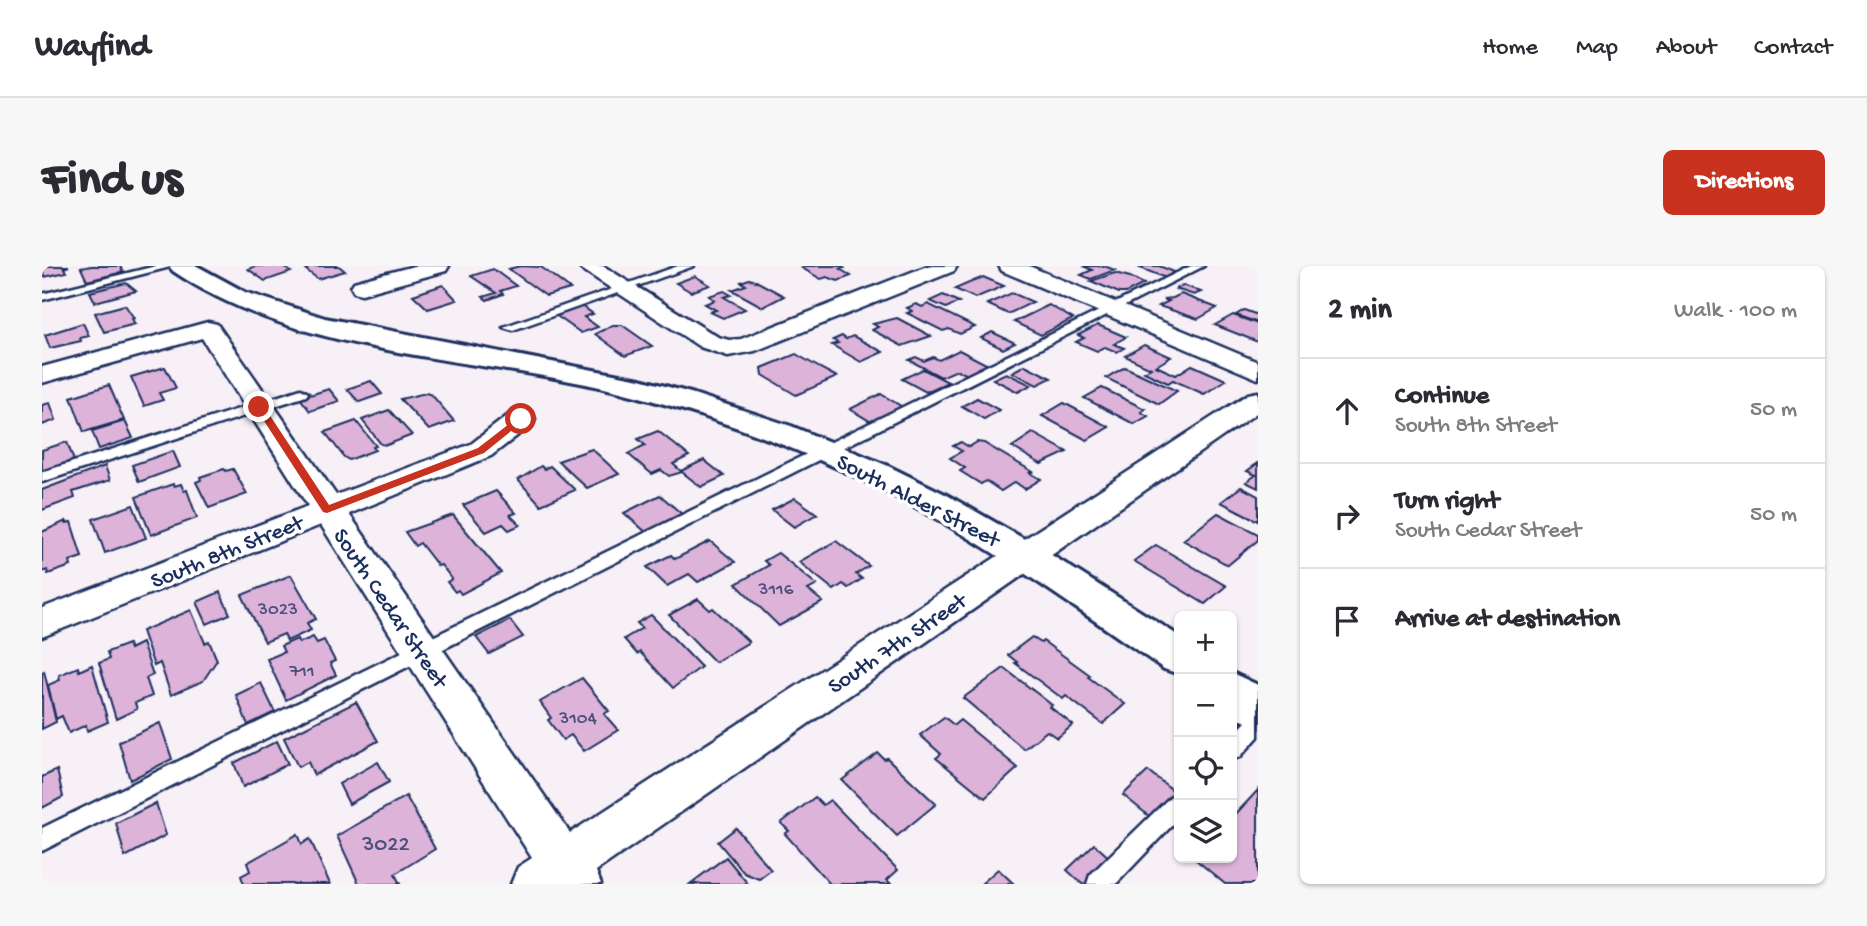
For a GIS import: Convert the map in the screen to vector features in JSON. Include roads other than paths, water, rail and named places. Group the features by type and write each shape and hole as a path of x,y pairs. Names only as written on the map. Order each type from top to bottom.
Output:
{"main road":[{"name":"South Alder Street","path":"181,266 232,295 303,321 368,337 636,388 719,412 825,452 933,502 1026,555 1174,654"},
{"path":"1237,694 1258,709"}],"street":[{"path":"362,287 438,266"},
{"path":"588,266 709,342 728,348 746,346 946,266"},
{"path":"1010,266 1258,370"},
{"name":"South Cedar Street","path":"42,375 208,329 422,652 558,877"},
{"name":"South 7th Street","path":"558,877 1026,555 1258,400"},
{"name":"South 8th Street","path":"42,623 481,450 521,419"}],"lane":[{"path":"42,297 169,266"},
{"path":"509,327 689,266"},
{"path":"42,840 1199,266"},
{"path":"42,477 300,393"},
{"path":"1237,745 1258,723"},
{"path":"1099,884 1174,808"}]}
